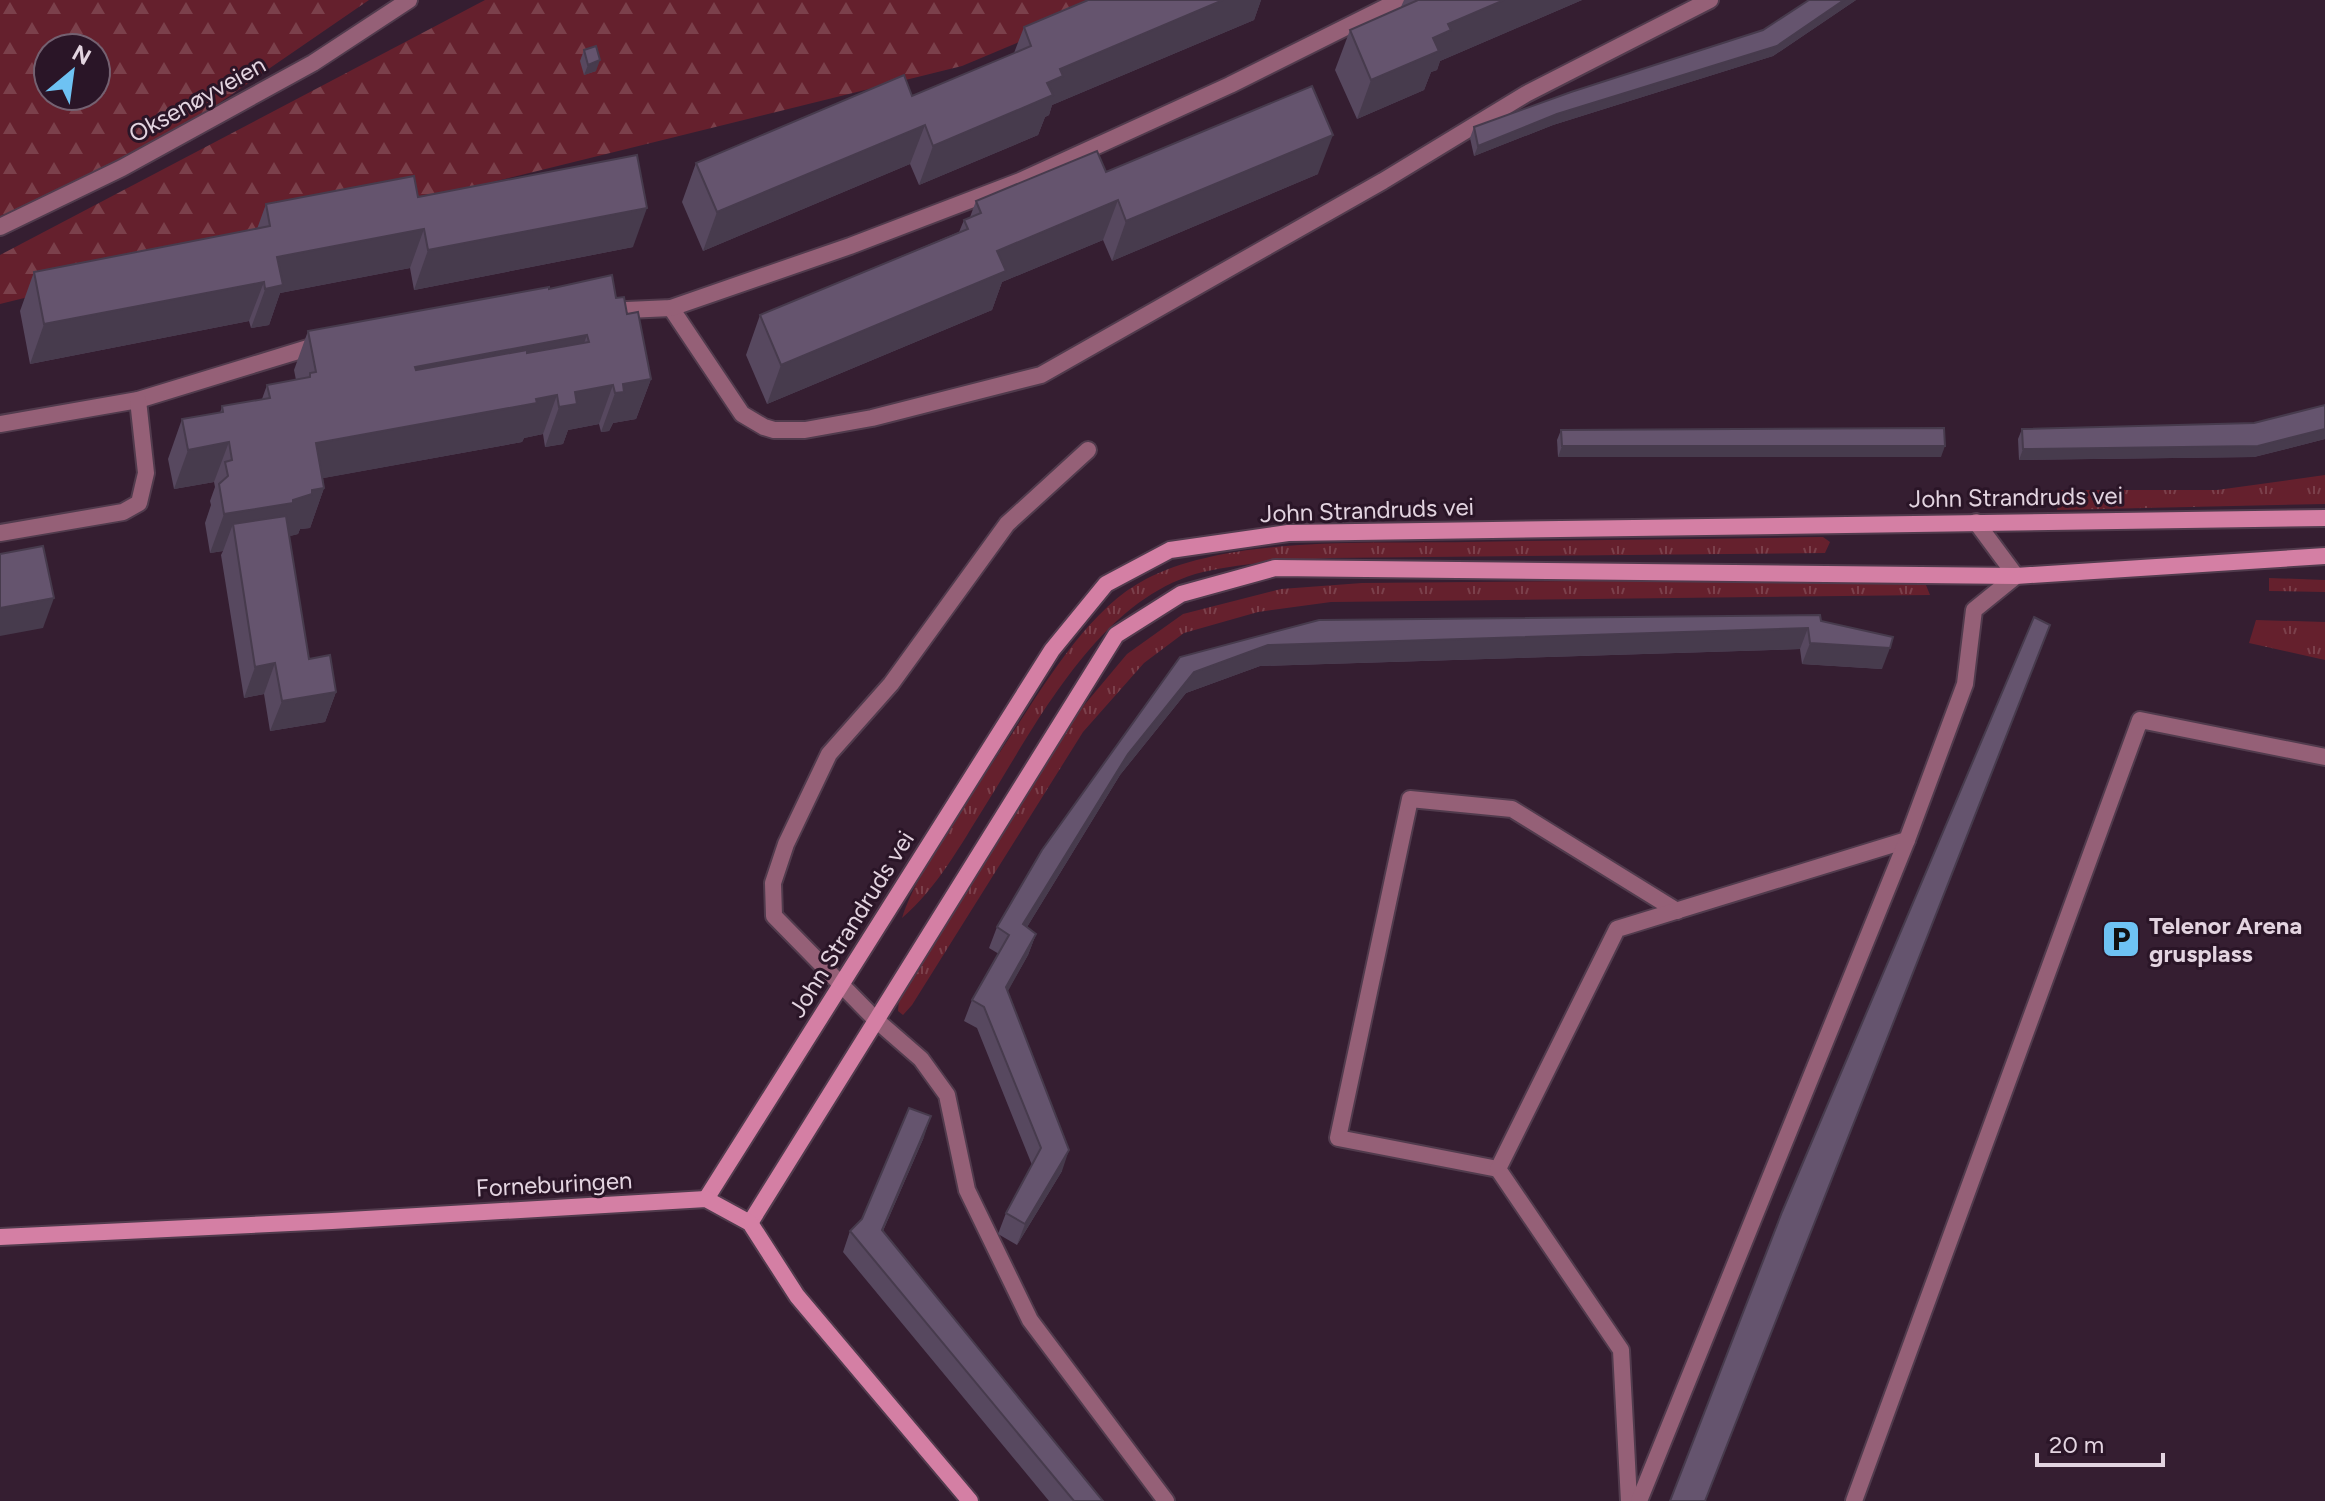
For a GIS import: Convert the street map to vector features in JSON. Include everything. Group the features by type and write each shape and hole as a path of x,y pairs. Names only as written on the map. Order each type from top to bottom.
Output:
{"street":[{"name":"Oksenøyveien","path":"0,227 122,168 299,71 409,0"},
{"path":"592,311 671,308 850,246 1020,181 1230,85 1400,0"},
{"path":"671,308 742,414 774,430 805,430 872,418 1041,375 1383,181 1526,94 1710,0"},
{"path":"0,424 138,400 315,345 344,339"},
{"path":"0,533 123,512 139,503 146,473 138,400"},
{"path":"1088,450 1007,524 891,684 829,754 786,844 773,883 774,916 875,1019 921,1059 947,1095 967,1190 1030,1320 1166,1501"},
{"name":"John Strandruds vei","path":"706,1199 1052,650 1106,584 1170,550 1288,533 2325,518"},
{"path":"1976,522 2016,576"},
{"path":"750,1223 1116,635 1181,594 1275,568 2016,576 2325,556"},
{"path":"1639,1501 1907,840 1965,684 1974,610 2016,576"},
{"path":"1854,1501 2140,720 2325,757"},
{"path":"1629,1501 1621,1350 1498,1169 1338,1138 1410,799 1512,809 1677,911"},
{"path":"1498,1169 1617,929 1907,840"},
{"path":"706,1199 750,1223 797,1296 970,1501"},
{"name":"Forneburingen","path":"0,1237 124,1233 706,1199"}],"green space":[{"path":"0,0 369,0 84,196 0,232"},
{"path":"485,0 1119,0 962,66 0,304 0,255"},
{"path":"2325,475 2325,504 2057,510 2060,490 2217,490"},
{"path":"1823,537 1830,542 1825,553 1330,558 1266,562 1203,572 1166,586 1133,607 1102,635 1075,667 947,866 902,918 926,867 1064,656 1102,612 1123,593 1146,579 1180,565 1219,555 1303,545"},
{"path":"1922,575 1930,595 1331,602 1258,612 1184,633 1144,663 1083,732 912,1005 903,1015 898,1011 900,987 1070,722 1127,654 1183,614 1281,589 1362,583"},
{"path":"2269,578 2325,580 2325,592 2269,591"},
{"path":"2256,620 2325,622 2325,660 2249,643"}],"building":[{"path":"1088,0 1223,0 1060,69 1063,76 1047,83 1053,95 933,146 925,125 717,212 696,163 904,75 912,96 1031,46 1024,27"},
{"path":"1418,0 1504,0 1448,24 1451,30 1433,38 1439,51 1371,80 1350,30"},
{"path":"1809,0 1844,0 1777,46 1557,114 1478,146 1474,127 1763,30"},
{"path":"596,46 600,60 588,65 584,50"},
{"path":"1312,86 1333,135 1126,221 1118,200 997,251 1006,271 781,365 760,315 968,229 964,220 981,213 976,201 1097,151 1106,172"},
{"path":"637,155 647,208 428,250 424,229 277,257 283,285 265,289 264,282 44,324 34,272 270,226 266,204 414,176 418,197"},
{"path":"612,275 616,298 624,297 627,314 638,312 651,379 623,384 624,392 615,393 613,385 575,392 577,404 559,407 557,395 536,399 537,403 316,443 324,488 312,490 312,494 293,500 293,503 224,514 219,484 228,476 225,462 232,460 229,442 188,450 182,419 223,412 222,406 270,398 267,385 310,377 310,373 316,372 308,331","holes":["587,335 589,342 416,370 415,367"]},
{"path":"2325,405 2325,429 2258,446 2023,449 2022,429 2254,423"},
{"path":"1944,428 1945,446 1562,446 1561,430"},
{"path":"286,516 309,659 330,655 336,692 282,701 275,663 255,667 233,524"},
{"path":"43,546 54,598 0,608 0,554"},
{"path":"1820,615 1821,621 1893,637 1890,648 1810,643 1808,628 1268,645 1194,672 1128,754 1023,924 1036,934 1006,987 1069,1150 1025,1224 1006,1213 1041,1148 984,1007 972,1000 1009,935 997,927 1042,850 1180,657 1319,620"},
{"path":"2034,617 2050,625 1705,1501 1670,1501 1782,1212"},
{"path":"909,1108 931,1116 882,1230 1103,1501 1074,1501 850,1231 862,1219"}],"place":[{"name":"Telenor Arena grusplass","path":"2121,939"}]}
